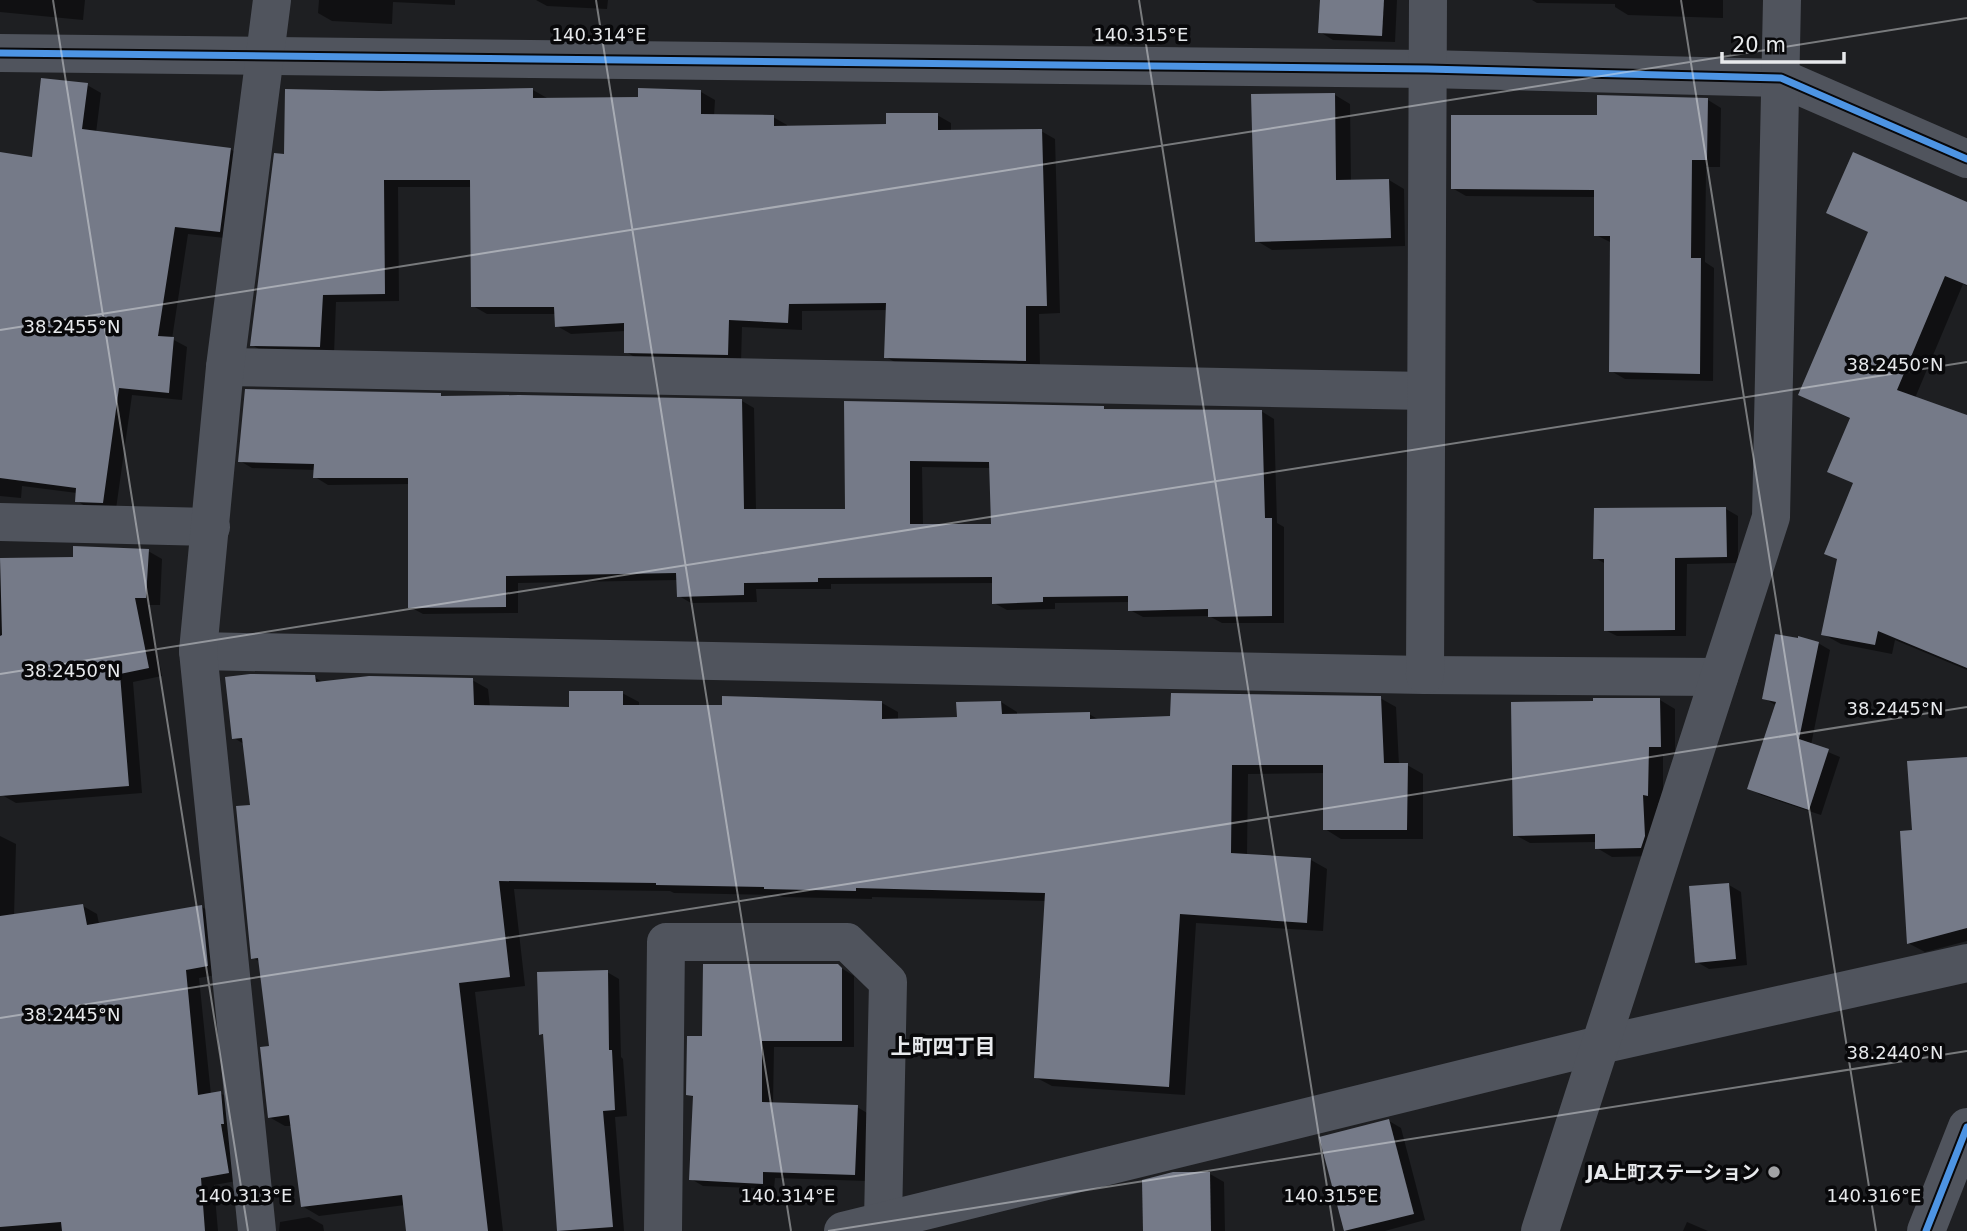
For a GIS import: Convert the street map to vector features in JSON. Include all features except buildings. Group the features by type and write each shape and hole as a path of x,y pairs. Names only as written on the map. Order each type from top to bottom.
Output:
{"street":[{"path":"257,1231 198,651 225,367 272,0"},
{"path":"1424,675 1428,0"},
{"path":"1539,1231 1771,517 1782,0"},
{"path":"0,53 1427,69 1781,78 1967,159"},
{"path":"225,367 1426,391"},
{"path":"0,522 211,527"},
{"path":"198,651 1424,675 1718,677"},
{"path":"663,1231 666,942 847,942 888,982 883,1221"},
{"path":"843,1231 1600,1045 1967,963"},
{"path":"1926,1231 1967,1127"}],"cycle path":[{"path":"0,53 1427,69 1781,78 1967,159"},
{"path":"1926,1231 1967,1127"}],"place":[{"name":"JA上町ステーション","path":"1774,1172"}],"district":[{"name":"上町四丁目","path":"943,1047"}]}
